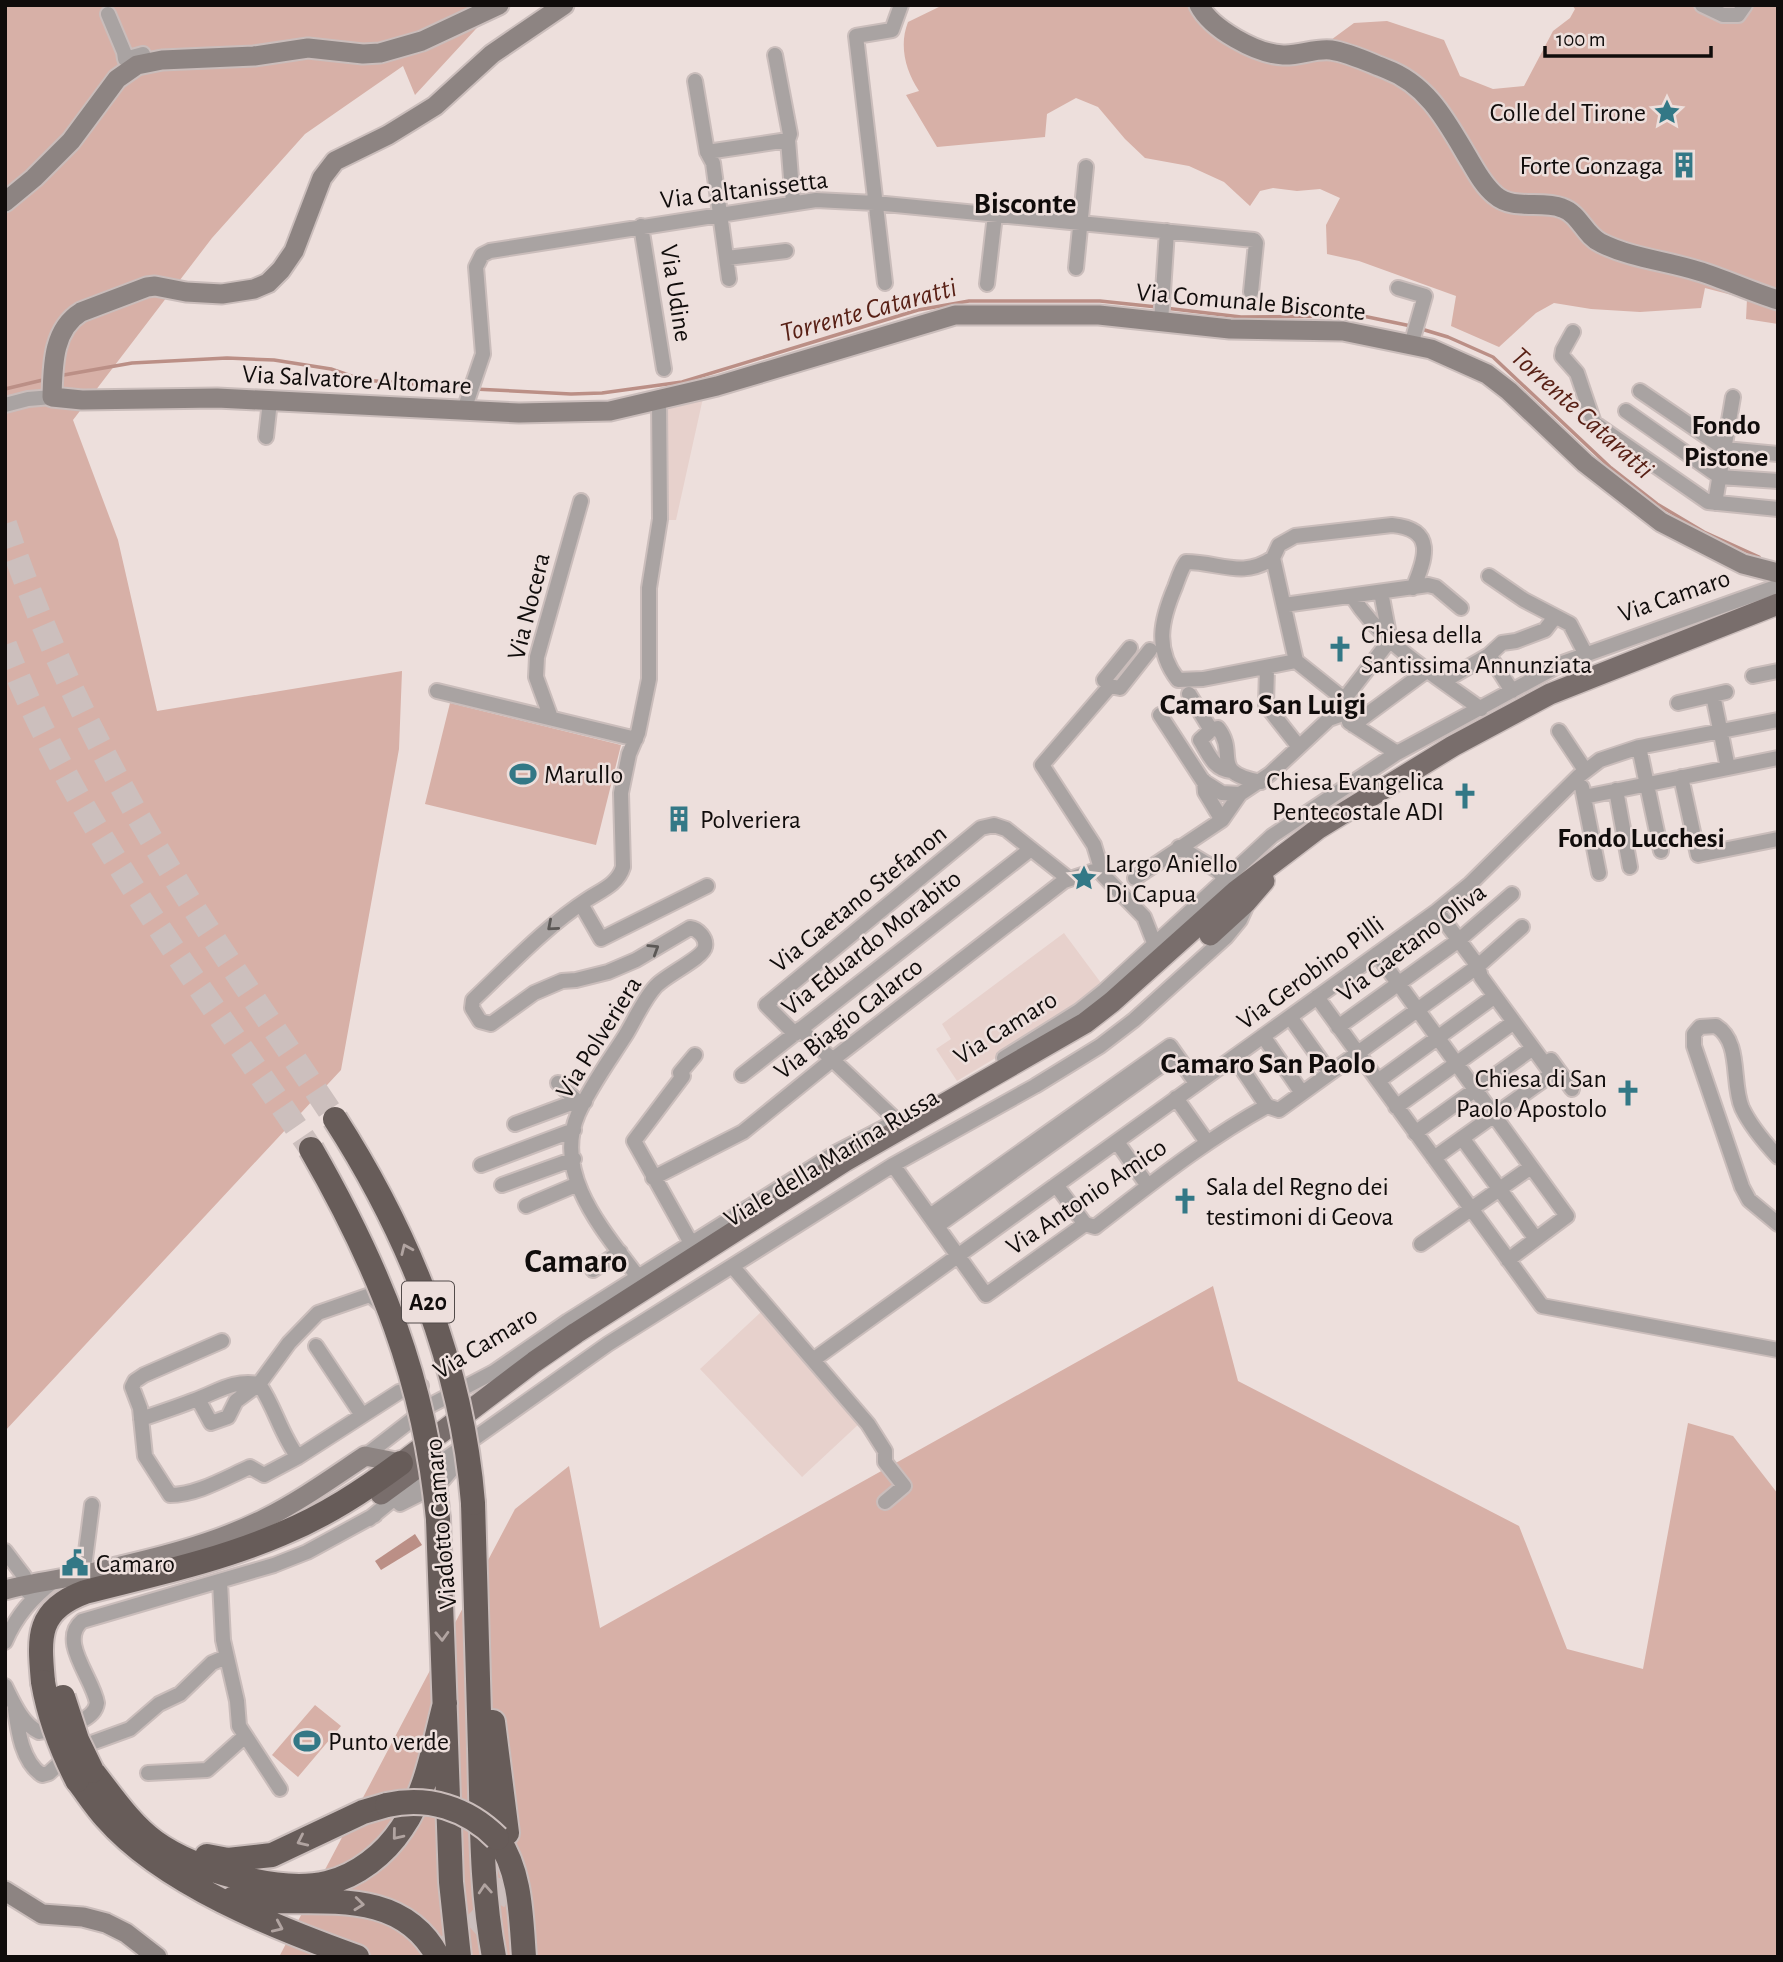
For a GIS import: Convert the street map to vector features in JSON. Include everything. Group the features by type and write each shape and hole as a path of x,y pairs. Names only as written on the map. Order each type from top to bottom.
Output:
{"highway":[{"name":"Viadotto Camaro","path":"335,1119 383,1199 428,1302 447,1363 470,1467 483,1700"},
{"name":"Viadotto Camaro","path":"311,1149 352,1221 375,1272 404,1346 421,1410 431,1453 438,1519 444,1703"},
{"path":"357,1957 297,1936 217,1897 158,1863 106,1819 85,1775 58,1736 47,1706 50,1680 40,1650 42,1632 51,1613 64,1602 85,1592 255,1545 311,1521 379,1477"},
{"path":"483,1700 502,1835 517,1894 524,1957"},
{"name":"A20","path":"483,1700 482,1861 494,1957"},
{"path":"117,1803 152,1840 195,1865 243,1878 281,1884 325,1884 366,1865 401,1830 422,1789 444,1703"},
{"name":"A20","path":"444,1703 451,1882 459,1957"},
{"path":"85,1775 117,1803 180,1849 228,1860 272,1855 363,1812 415,1801 451,1808 502,1835"},
{"path":"217,1897 255,1902 354,1903 381,1907 411,1923 429,1942 438,1957"}],"main road":[{"name":"Viale della Marina Russa","path":"379,1477 587,1325 845,1161 1078,1028 1112,1002 1236,891 1319,828 1453,746 1550,694 1774,593"},
{"name":"Viale della Marina Russa","path":"379,1477 852,1172 1092,1034 1123,1011 1236,891"}],"street":[{"path":"5,202 71,141 117,79 146,62 254,56 308,48 363,54 380,53 422,41 499,5"},
{"path":"5,405 28,399 53,381 60,337 73,317 155,286 186,292 222,294 254,289 268,283 294,251 318,187 335,161 388,135 435,106 492,54 564,5"},
{"path":"885,283 856,36 892,30 901,5"},
{"path":"1199,5 1215,25 1260,50 1283,55 1331,50 1407,78 1433,102 1480,177 1500,199 1561,208 1573,214 1590,236 1602,244 1701,272 1778,300"},
{"path":"1702,5 1729,17 1738,15 1745,5"},
{"path":"108,14 125,59 143,54 146,62"},
{"path":"775,55 790,134 788,140 793,203"},
{"path":"695,81 707,152 713,163 729,279"},
{"path":"707,152 788,140"},
{"path":"1076,268 1086,167"},
{"name":"Via Caltanissetta","path":"467,404 483,355 476,267 482,255 490,251 793,203 816,200 875,203 1254,240 1256,243 1251,292"},
{"path":"987,284 995,215"},
{"name":"Via Udine","path":"641,226 664,369"},
{"path":"1161,312 1167,230"},
{"path":"727,258 786,251"},
{"path":"1398,288 1424,296 1412,340"},
{"name":"Via Comunale Bisconte","path":"659,401 955,315 1161,312 1230,329 1343,331 1412,340 1494,378 1585,463 1661,522 1729,557 1758,569 1778,573"},
{"path":"1573,332 1562,356 1577,373 1594,423 1708,502 1778,509"},
{"name":"Via Salvatore Altomare","path":"53,381 82,400 217,398 467,404 519,414 610,411 659,401"},
{"path":"1640,391 1725,449 1778,454"},
{"path":"1715,503 1733,397"},
{"path":"266,437 270,401"},
{"name":"Via Polveriera","path":"638,1277 593,1215 579,1184 574,1159 574,1130 581,1101 651,992 668,975 705,949 706,943 701,933 690,928 636,960 599,975 554,984 526,998 496,1022 485,1024 480,1021 473,1012 473,1000 553,924 608,887 617,879 623,867 621,793 649,678 649,588 660,519 659,401"},
{"path":"1626,411 1720,477 1778,481"},
{"name":"Via Nocera","path":"551,718 536,677 537,657 581,502"},
{"path":"1296,661 1203,680 1178,680 1166,657 1161,632 1165,611 1186,562 1246,569 1263,565 1273,558 1279,545 1294,536 1403,526 1419,536 1425,548 1425,558 1413,588"},
{"path":"1273,558 1296,661 1340,696 1341,708 1353,725 1397,753"},
{"path":"1758,569 1774,593"},
{"path":"1489,576 1524,600 1570,624 1585,653"},
{"path":"1284,605 1428,585 1436,587 1461,608"},
{"path":"1135,877 1222,820 1240,794 1261,782 1341,708 1390,640 1381,592"},
{"name":"Via Camaro","path":"379,1477 393,1436 431,1405 494,1372 638,1277 835,1153 961,1086 1079,1011 1155,946 1236,891 1272,836 1397,753 1553,667 1585,653 1774,593"},
{"path":"1352,596 1364,615 1390,640 1481,709"},
{"path":"1444,681 1489,655 1502,643 1516,641 1545,630 1555,617"},
{"path":"1130,648 1104,680 1110,686 1120,688 1150,650"},
{"path":"1489,655 1512,691"},
{"path":"1267,668 1266,705 1299,747"},
{"path":"1353,725 1429,669"},
{"path":"1753,676 1778,671"},
{"path":"1110,686 1042,765 1094,845 1099,854 1100,869 1143,917 1155,946"},
{"path":"437,691 635,739"},
{"path":"1189,694 1209,732 1218,728 1223,735 1231,771 1240,778 1261,782"},
{"path":"1678,703 1719,694 1720,731 1728,768"},
{"path":"1160,715 1203,781 1205,792 1222,820"},
{"name":"Via Gerobino Pilli","path":"813,1360 1437,911 1499,857 1582,773 1609,755 1778,720"},
{"path":"1559,731 1582,773 1599,873"},
{"path":"1639,747 1661,851"},
{"path":"1584,797 1778,758"},
{"path":"1681,777 1698,855 1778,839"},
{"path":"1203,781 1222,793 1240,794"},
{"path":"1616,790 1630,867"},
{"name":"Via Gaetano Stefanon","path":"797,1031 766,1005 981,828 1000,826 1031,849"},
{"path":"5,1602 55,1580 188,1549 262,1520 293,1503 323,1493 346,1481 424,1474 589,1356 893,1165 1035,1086 1100,1046 1134,1020 1226,937 1243,915 1236,891 1217,870 1179,847"},
{"path":"1031,849 1065,878"},
{"name":"Via Eduardo Morabito","path":"742,1075 1031,849"},
{"name":"Via Biagio Calarco","path":"653,1178 743,1132 1065,878 1100,869"},
{"path":"581,904 601,939 707,886"},
{"name":"Via Gaetano Oliva","path":"1338,1027 1459,940 1512,894"},
{"path":"1434,1158 1552,1074 1437,911"},
{"name":"Via Antonio Amico","path":"958,1256 986,1295 1085,1224 1094,1227 1206,1142 1267,1106 1279,1110 1478,966 1522,927"},
{"path":"1377,954 1567,1216 1508,1260"},
{"path":"1478,966 1488,972 1572,1089"},
{"path":"1378,1081 1495,996"},
{"path":"1317,997 1542,1306 1778,1350"},
{"path":"1290,1017 1330,1073"},
{"path":"1396,1107 1514,1022"},
{"path":"1778,1157 1741,1104 1728,1038 1716,1026 1700,1027 1694,1034 1694,1046 1742,1187 1749,1200 1778,1224"},
{"path":"797,1031 897,1121"},
{"path":"1263,1036 1302,1093"},
{"path":"1415,1133 1533,1048"},
{"path":"691,1243 634,1141 683,1076 680,1073 695,1055"},
{"path":"933,1221 1176,1055 1196,1083"},
{"path":"1234,1057 1267,1106"},
{"path":"558,1083 581,1101"},
{"path":"1176,1098 1206,1142"},
{"path":"515,1124 581,1101"},
{"path":"481,1165 574,1130"},
{"path":"1462,1138 1536,1239"},
{"path":"1116,1142 1149,1186"},
{"path":"502,1185 574,1159"},
{"path":"893,1165 958,1256"},
{"path":"1422,1244 1531,1167"},
{"path":"526,1206 579,1184"},
{"path":"1056,1185 1085,1224"},
{"path":"593,1270 620,1252"},
{"path":"732,1266 868,1424 885,1451 885,1462 904,1486 885,1502"},
{"path":"198,1399 211,1423 228,1417 236,1401 259,1384 289,1343 318,1314 370,1295 385,1307 422,1386 399,1392 298,1457 264,1475 250,1467 201,1489 170,1495 145,1456 141,1419 132,1387 135,1381 144,1375 222,1341"},
{"path":"316,1346 362,1415"},
{"path":"141,1419 221,1388 246,1381 259,1384 290,1447 298,1457"},
{"path":"293,1503 379,1477"},
{"path":"5,1686 15,1706 32,1728 39,1731 87,1718 95,1710 97,1703 73,1642 78,1623 93,1616 266,1568 307,1552 369,1519 379,1477"},
{"path":"83,1575 92,1505"},
{"path":"5,1551 24,1576 29,1592 5,1642"},
{"path":"220,1582 222,1631 237,1701 239,1726 280,1788"},
{"path":"5,1590 29,1592"},
{"path":"15,1706 20,1736 29,1762 42,1774 49,1773 75,1748 130,1728 159,1704 180,1694 212,1662 226,1657"},
{"path":"148,1773 207,1770 244,1737"},
{"path":"5,1891 42,1914 83,1917 106,1923 139,1942 157,1957"}],"shaded area":[{"path":"5,5 498,5 415,95 403,66 305,134 212,238 73,420 118,540 157,711 402,671 399,749 341,1070 5,1431"},
{"path":"943,5 1192,5 1236,45 1320,48 1354,23 1387,21 1444,40 1460,76 1493,89 1524,86 1553,31 1570,18 1575,9 1572,5 1693,5 1724,21 1709,5 1778,5 1778,324 1746,319 1747,299 1705,288 1701,308 1640,312 1591,309 1554,303 1536,313 1499,347 1451,326 1456,296 1359,261 1327,254 1326,225 1340,198 1320,189 1297,191 1273,188 1260,191 1250,206 1224,182 1189,166 1145,158 1098,107 1076,98 1047,114 1045,137 937,147 906,95 919,91 907,66 904,40 908,22"},
{"path":"703,398 676,520 665,520 666,409"},
{"name":"Marullo","path":"450,703 621,745 596,845 425,804"},
{"path":"1064,933 1104,987 1057,1021 957,1081 936,1049 951,1039 942,1024"},
{"path":"1213,1286 1238,1381 1519,1526 1567,1649 1643,1669 1688,1423 1733,1436 1778,1494 1778,1957 279,1957 515,1509 569,1466 600,1628"},
{"path":"761,1312 861,1422 802,1477 700,1369"},
{"path":"415,1534 422,1545 381,1570 375,1561"},
{"name":"Punto verde","path":"315,1705 341,1726 298,1777 272,1755"}],"waterway":[{"name":"Torrente Cataratti","path":"474,389 602,393 682,382 918,310 969,301 1100,301 1157,307"},
{"name":"Torrente Cataratti","path":"1165,308 1241,317 1363,316 1411,326"},
{"name":"Torrente Cataratti","path":"1418,328 1448,337 1493,357 1611,468 1657,504 1704,532 1759,557"},
{"name":"Torrente Cataratti","path":"58,376 132,363 227,358 274,360 331,369 363,380 466,388"},
{"name":"Torrente Cataratti","path":"5,389 47,379"}],"tunnel":[{"path":"5,524 32,599 64,672 136,813 208,929 335,1119"},
{"path":"5,645 67,777 104,841 185,967 311,1149"},
{"path":"442,1950 468,1931 490,1908 503,1880 507,1848"}],"place":[{"name":"Colle del Tirone","path":"1667,112"},
{"name":"Forte Gonzaga","path":"1684,165"},
{"name":"Chiesa della Santissima Annunziata","path":"1340,649"},
{"name":"Marullo","path":"523,774"},
{"name":"Chiesa Evangelica Pentecostale ADI","path":"1465,796"},
{"name":"Polveriera","path":"679,819"},
{"name":"Largo Aniello Di Capua","path":"1084,878"},
{"name":"Chiesa di San Paolo Apostolo","path":"1628,1093"},
{"name":"Sala del Regno dei testimoni di Geova","path":"1185,1201"},
{"name":"Camaro","path":"75,1563"},
{"name":"Punto verde","path":"307,1741"}],"district":[{"name":"Bisconte","path":"1025,203"},
{"name":"Fondo Pistone","path":"1726,440"},
{"name":"Camaro San Luigi","path":"1263,704"},
{"name":"Fondo Lucchesi","path":"1641,837"},
{"name":"Camaro San Paolo","path":"1268,1063"},
{"name":"Camaro","path":"576,1260"}]}
